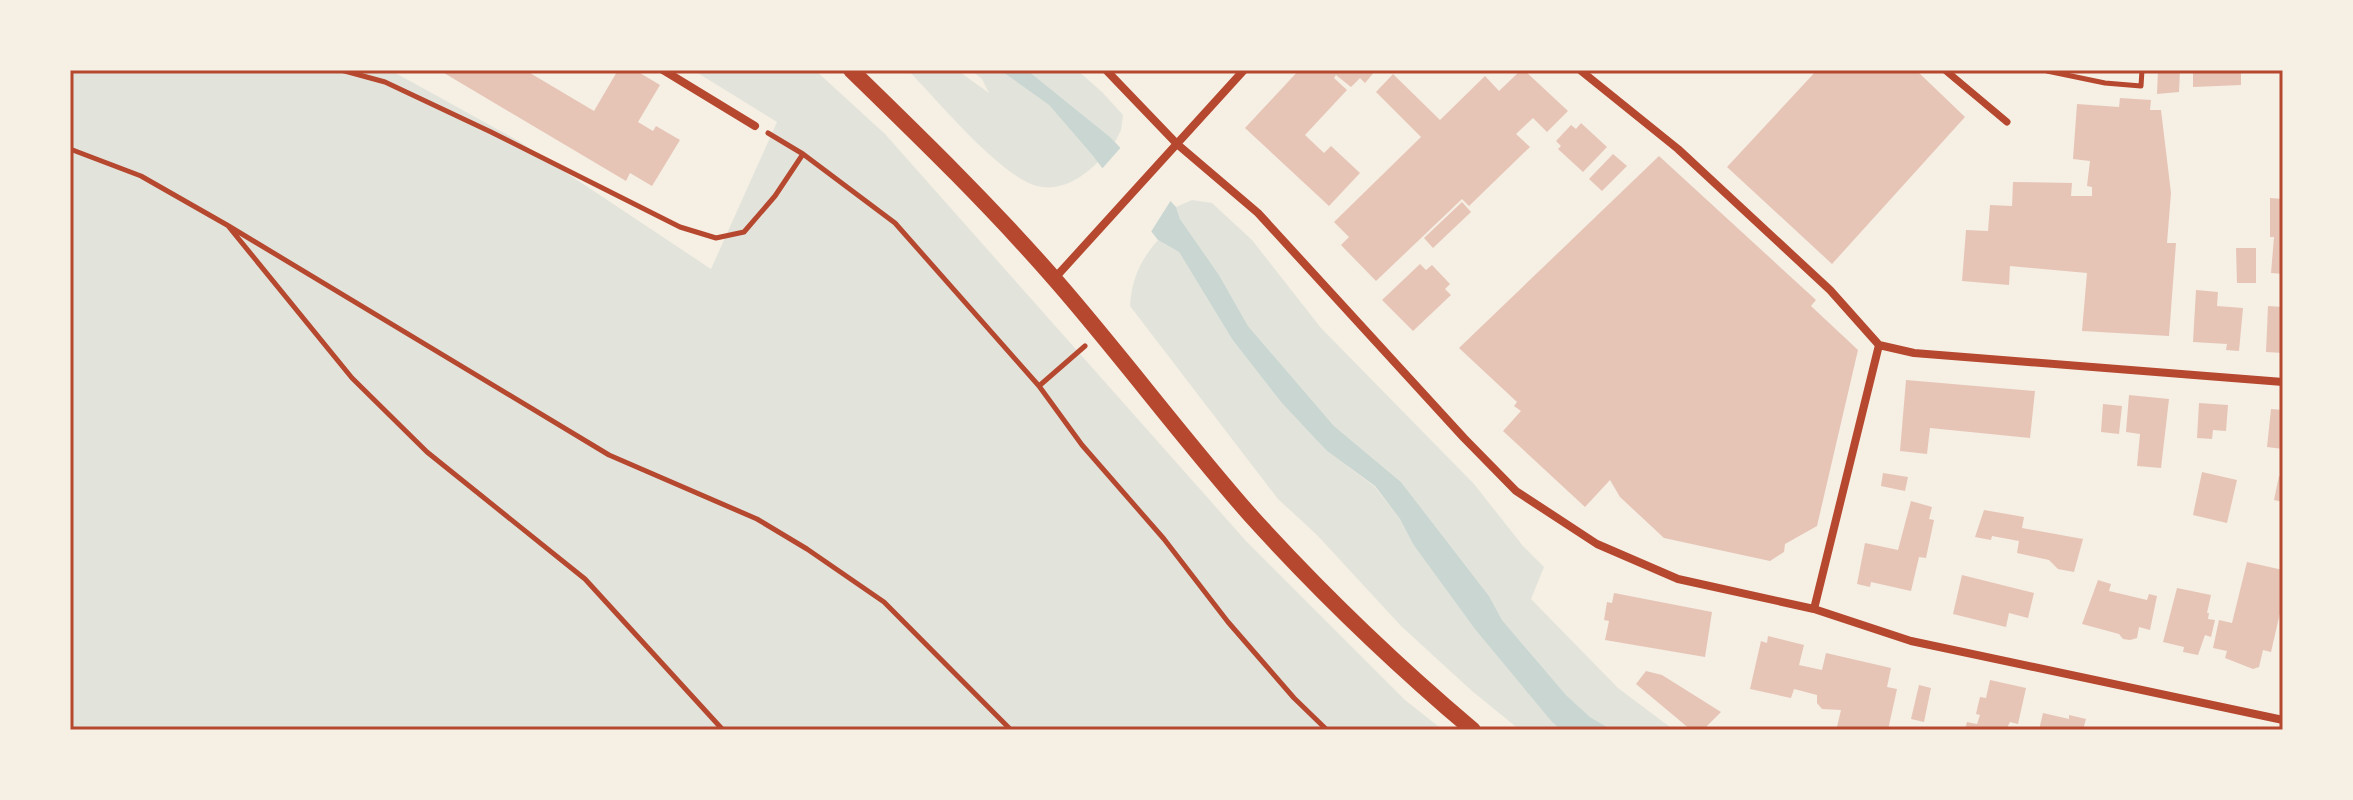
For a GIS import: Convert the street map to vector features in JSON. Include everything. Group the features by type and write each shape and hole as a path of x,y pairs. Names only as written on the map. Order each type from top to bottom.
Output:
{"main road":[{"path":"851,70 949,166 1054,279 1251,515 1338,606 1426,691 1473,730"}],"street":[{"path":"663,70 755,126"},
{"path":"1106,70 1177,144 1258,213 1516,491 1597,544 1678,579 1814,609 1911,641 2283,718"},
{"path":"1054,279 1244,70"},
{"path":"1580,70 1684,155 1830,290 1879,345 1914,353 2283,382"},
{"path":"1945,70 2007,122"},
{"path":"1814,609 1879,345"}],"path":[{"path":"341,70 385,82 680,227 716,238 744,232 775,196 803,154"},
{"path":"2047,71 2105,83 2141,86 2142,70"},
{"path":"755,126 803,154 895,223 1039,386 1082,445 1164,539 1228,622 1294,698 1327,730"},
{"path":"70,149 141,176 609,455 757,519 807,549 884,602 1011,730"},
{"path":"227,225 352,378 427,452 585,579 723,730"},
{"path":"1039,386 1101,332"}],"shaded area":[{"path":"70,70 390,70 517,140 711,269 777,122 693,70 815,70 885,134 1246,541 1405,700 1443,730 70,730"},
{"path":"908,70 957,70 989,93 982,79 971,70 1000,70 1049,105 1098,162 1078,178 1054,187 1037,186 1023,180 970,136"},
{"path":"1000,70 1027,70 1111,138 1176,207 1180,219 1219,275 1248,326 1334,426 1401,482 1489,596 1502,620 1566,695 1590,717 1612,730 1561,730 1552,722 1475,629 1375,486 1327,451 1282,403 1232,339 1179,252 1158,240 1049,105"},
{"path":"1027,70 1077,70 1123,115 1115,142"},
{"path":"1192,200 1212,203 1252,240 1321,328 1474,484 1523,546 1544,567 1531,599 1618,688 1674,730 1612,730 1590,717 1566,695 1502,620 1489,596 1401,482 1334,426 1248,326 1219,275 1180,219 1176,207"},
{"path":"1158,240 1179,252 1232,339 1327,451 1374,486 1400,519 1413,544 1561,730 1520,730 1472,691 1401,626 1317,535 1278,499 1130,306 1138,270"}],"pier":[{"path":"1123,145 1173,197 1149,235 1100,171"}],"building":[{"path":"439,70 525,70 594,111 618,70 635,70 660,85 638,122 653,131 656,126 680,140 652,186 630,173 626,181"},
{"path":"1299,70 1376,70 1365,83 1360,78 1351,87 1336,75 1334,78 1347,90 1305,135 1324,153 1331,146 1360,173 1329,206 1245,128"},
{"path":"1521,70 1568,111 1547,132 1533,118 1516,134 1530,147 1469,206 1462,199 1376,281 1341,245 1349,237 1334,222 1421,137 1376,92 1393,74 1440,120 1485,76 1499,91"},
{"path":"1817,70 1916,70 1965,117 1832,264 1727,167"},
{"path":"2158,70 2180,70 2179,92 2157,94"},
{"path":"2193,70 2241,70 2241,85 2193,87"},
{"path":"2120,98 2151,100 2150,110 2161,110 2171,193 2167,243 2176,243 2169,336 2082,331 2087,273 2010,266 2009,285 1962,281 1966,230 1988,231 1990,205 2012,206 2013,182 2072,183 2071,196 2092,196 2092,187 2087,186 2090,161 2073,159 2077,104 2119,107"},
{"path":"1581,123 1607,147 1583,172 1558,149 1561,146 1556,141 1571,125 1576,129"},
{"path":"1613,154 1627,166 1602,191 1589,179"},
{"path":"1659,156 1816,300 1811,306 1858,350 1817,526 1785,544 1784,552 1770,561 1664,538 1620,497 1610,480 1585,507 1503,431 1521,411 1514,406 1517,402 1459,348"},
{"path":"2270,198 2283,199 2283,274 2271,273 2274,237 2270,237"},
{"path":"1462,202 1471,212 1433,248 1424,238"},
{"path":"2236,248 2256,248 2256,283 2237,283"},
{"path":"1420,264 1426,270 1432,265 1450,284 1445,289 1451,295 1413,331 1382,300"},
{"path":"2196,290 2218,292 2217,306 2243,308 2239,351 2226,350 2227,344 2193,342"},
{"path":"2268,306 2283,307 2283,353 2266,352"},
{"path":"1906,380 2035,391 2030,438 1930,428 1927,454 1900,451"},
{"path":"2129,395 2169,399 2161,468 2137,466 2140,434 2126,432"},
{"path":"2199,403 2228,405 2226,431 2213,430 2212,439 2197,438"},
{"path":"2103,404 2122,406 2119,434 2101,432"},
{"path":"2271,409 2283,410 2283,449 2267,447"},
{"path":"2202,472 2237,480 2227,523 2193,515"},
{"path":"1883,473 1908,477 1905,491 1881,486"},
{"path":"2279,476 2283,477 2283,502 2274,500"},
{"path":"1911,501 1932,507 1929,519 1934,520 1926,558 1919,557 1911,591 1871,582 1870,587 1857,584 1865,543 1898,550"},
{"path":"1984,510 2024,517 2022,528 2083,539 2074,572 2058,569 2049,560 2017,553 2019,541 1992,536 1991,540 1975,537"},
{"path":"2247,562 2283,570 2283,600 2271,652 2263,650 2259,667 2253,669 2225,658 2227,651 2213,648 2219,620 2232,623"},
{"path":"1962,575 2034,593 2028,618 2009,613 2006,627 1953,614"},
{"path":"2098,580 2111,584 2109,591 2147,600 2149,594 2157,596 2150,630 2139,627 2137,638 2130,640 2082,624"},
{"path":"2177,588 2211,595 2207,613 2208,619 2215,620 2211,637 2205,635 2198,655 2183,652 2184,647 2163,642"},
{"path":"1614,593 1712,612 1705,657 1605,640 1609,621 1604,620 1607,602 1612,603"},
{"path":"1768,636 1804,645 1799,665 1822,670 1826,653 1891,668 1887,687 1897,689 1888,730 1837,727 1841,710 1822,709 1817,703 1817,695 1794,689 1791,698 1750,689 1761,641 1767,643"},
{"path":"1646,671 1662,675 1721,712 1703,730 1691,730 1636,684"},
{"path":"1990,680 2026,688 2018,724 2010,722 2006,730 1965,730 1967,722 1977,724 1980,697 1986,698"},
{"path":"1919,685 1931,688 1924,722 1911,719"},
{"path":"2043,713 2086,719 2083,730 2039,730"}]}
